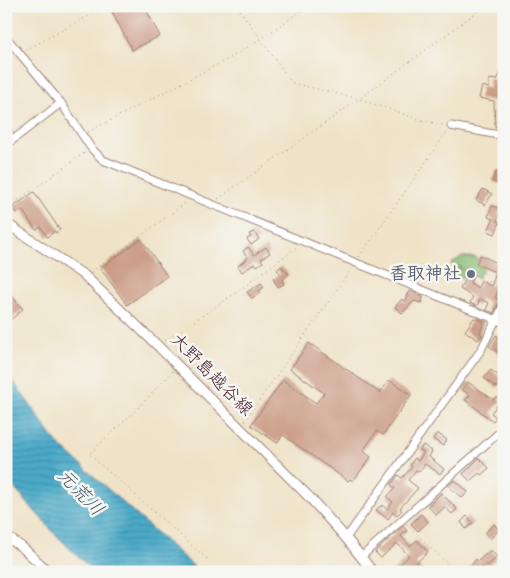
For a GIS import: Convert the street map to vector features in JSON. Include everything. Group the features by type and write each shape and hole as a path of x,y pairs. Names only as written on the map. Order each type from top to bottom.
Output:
{"main road":[{"name":"大野島越谷線","path":"6,223 85,276 179,365 287,475 346,538 373,572"},
{"path":"6,536 23,548 49,572"}],"street":[{"path":"6,37 61,103 91,148 103,160 500,322"},
{"path":"6,145 61,103"},
{"path":"451,126 504,136"},
{"path":"6,129 13,140"},
{"path":"346,538 500,322 504,304"},
{"path":"361,557 503,431"},
{"path":"501,572 504,569"}],"path":[{"path":"19,54 107,6"},
{"path":"237,6 292,83 359,99 421,120 451,126 240,428"},
{"path":"82,135 230,58 261,40 308,6"},
{"path":"212,204 485,6"},
{"path":"6,209 91,148"},
{"path":"85,276 193,197"},
{"path":"158,346 237,292 303,242"},
{"path":"475,276 504,289"},
{"path":"179,365 134,412 89,454 207,559"},
{"path":"402,520 456,572"}],"green space":[{"path":"461,257 475,257 483,265 482,272 477,278 471,273 464,272 464,277 457,278 450,268 452,263"}],"water":[{"name":"元荒川","path":"6,371 57,443 200,572 94,572 55,534 6,479"}],"building":[{"path":"109,6 144,6 160,36 132,50"},
{"path":"504,66 504,127 495,127 494,101 479,98 482,86 489,88 489,79 497,80"},
{"path":"497,170 504,174 499,184 492,181"},
{"path":"483,189 492,194 485,205 476,200"},
{"path":"34,192 60,230 47,237 41,227 36,230 22,210 17,213 13,207"},
{"path":"492,206 501,208 497,221 500,222 495,234 488,231 493,219 488,217"},
{"path":"254,232 259,239 251,245 247,239 251,237 249,234"},
{"path":"141,239 167,276 127,305 100,268"},
{"path":"248,247 254,255 266,247 270,253 261,259 263,262 257,266 255,263 242,272 238,266 248,258 243,251"},
{"path":"480,255 504,266 504,285 501,284 495,298 500,300 494,313 486,310 489,303 480,299 477,306 470,303 473,297 460,289 469,272 474,273 470,283 478,288 481,281 491,286 495,272 476,264"},
{"path":"281,266 289,274 282,280 284,284 278,287 273,279 281,274 277,270"},
{"path":"261,283 264,287 259,291 260,293 252,298 247,292"},
{"path":"6,289 23,309 6,324"},
{"path":"410,291 423,297 421,303 414,301 402,313 395,307 402,299 405,302"},
{"path":"474,318 484,321 480,333 482,335 478,340 465,331"},
{"path":"496,335 504,341 504,352 501,355 489,346"},
{"path":"309,343 380,393 389,380 411,395 383,435 377,431 363,451 371,457 353,481 350,479 348,481 283,435 277,443 251,425 283,380 316,403 324,393 290,369"},
{"path":"491,370 504,380 497,388 484,378"},
{"path":"468,382 494,400 496,397 501,400 491,413 496,417 493,421 465,400 470,395 462,390"},
{"path":"437,433 447,440 443,446 433,439"},
{"path":"423,445 432,451 429,457 444,469 440,474 425,464 419,472 416,470 408,480 418,488 400,508 402,510 397,515 393,512 388,519 376,510 382,505 387,509 393,502 387,497 395,488 391,485 398,475 402,478 412,467 410,465 415,458 418,461 424,452 420,450"},
{"path":"479,458 489,468 481,475 479,473 470,481 463,474"},
{"path":"455,480 468,492 462,498 448,486"},
{"path":"441,493 457,509 452,514 445,507 436,515 428,506"},
{"path":"421,514 428,522 418,531 411,524"},
{"path":"467,516 473,523 466,529 461,522"},
{"path":"494,524 499,530 490,539 485,533"},
{"path":"403,526 407,531 401,536 410,546 417,540 428,552 416,563 424,572 392,572 409,556 397,543 381,558 375,552"},
{"path":"491,550 497,557 487,566 485,564 479,572 466,572 476,559 478,561"}],"place":[{"name":"香取神社","path":"471,274"}]}
